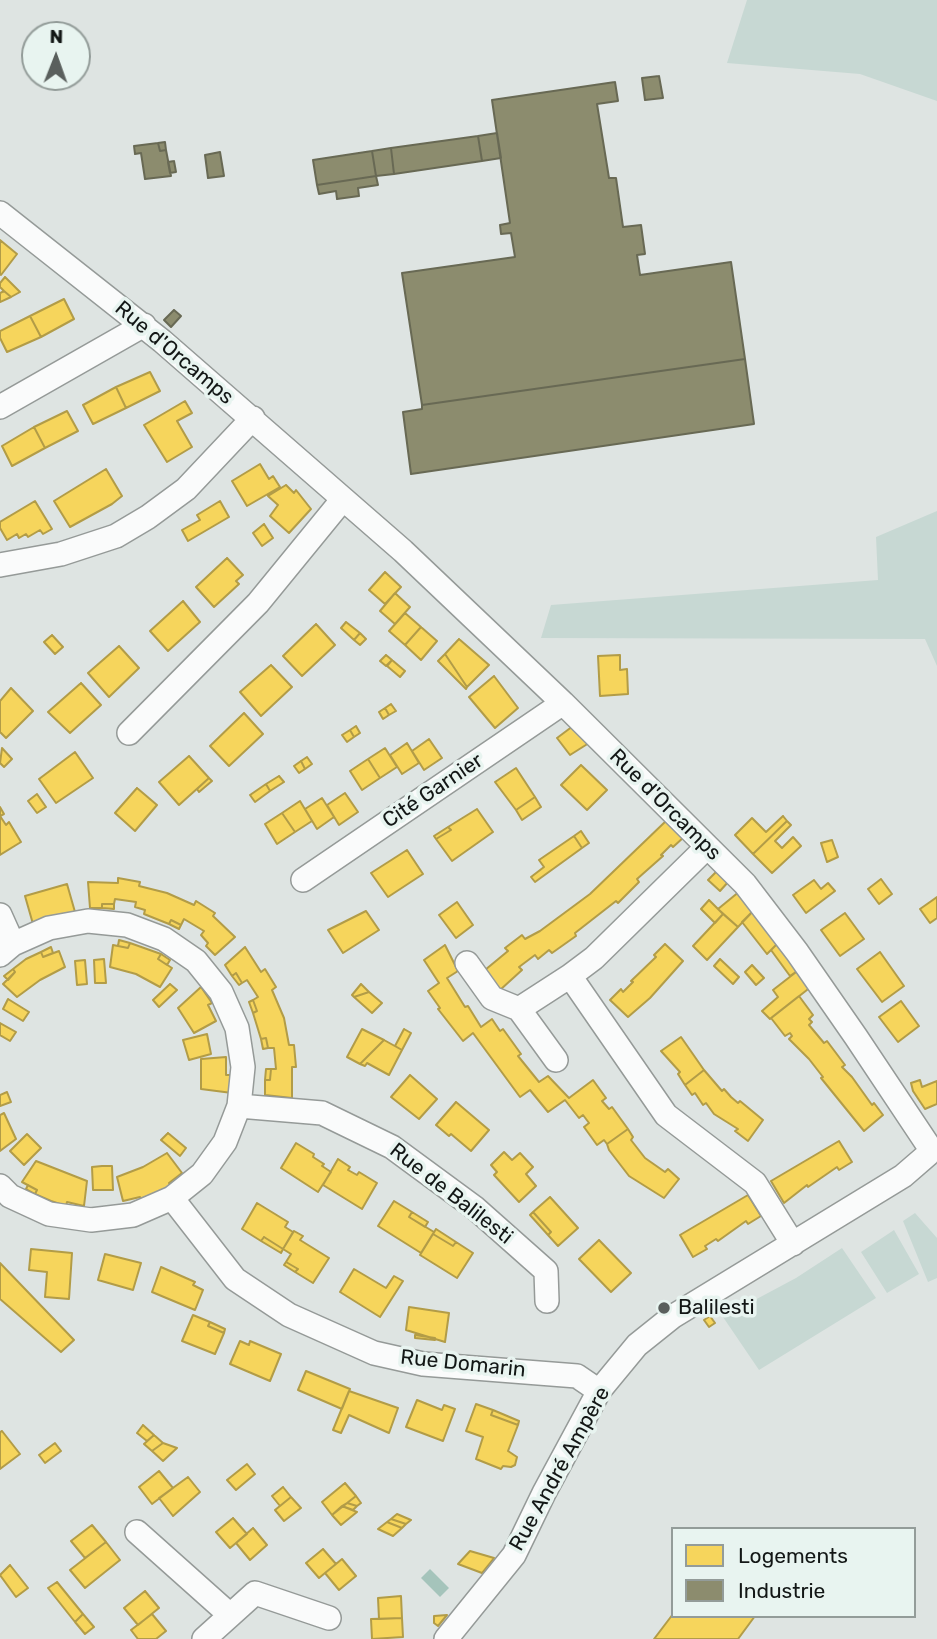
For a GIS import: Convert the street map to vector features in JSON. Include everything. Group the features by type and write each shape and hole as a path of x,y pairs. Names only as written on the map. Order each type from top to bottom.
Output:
{"street":[{"name":"Rue d'Orcamps","path":"0,213 144,326 211,386 253,418 436,581 745,884 797,952 934,1151"},
{"path":"0,407 144,326"},
{"path":"0,565 61,554 116,536 186,489 253,418"},
{"path":"129,733 258,603 343,499"},
{"name":"Cité Garnier","path":"303,880 563,703"},
{"path":"519,1009 594,958 707,847"},
{"path":"0,915 6,950 49,928 88,921 127,925 164,939 196,961 221,992 237,1028 243,1067 239,1106 225,1142 202,1174 172,1198 133,1215 91,1220 49,1214 10,1196 0,1186"},
{"path":"467,963 492,998 519,1009 556,1060"},
{"path":"570,976 666,1115 755,1183 793,1244"},
{"name":"Rue de Balilesti","path":"239,1106 323,1113 392,1147 475,1208 546,1271 547,1301"},
{"name":"Rue André Ampère","path":"446,1639 514,1555 599,1391 637,1345 672,1317 903,1176 934,1151"},
{"name":"Rue Domarin","path":"172,1198 235,1279 289,1315 374,1353 423,1364 577,1376 599,1391"},
{"path":"137,1532 230,1615"},
{"path":"204,1639 255,1593 329,1618"}],"shaded area":[{"path":"747,0 937,0 937,101 860,74 727,63"},
{"path":"937,511 937,666 925,639 541,638 551,605 878,580 876,537"},
{"path":"915,1213 937,1238 937,1278 928,1282 903,1221"},
{"path":"894,1230 919,1274 887,1293 861,1252"},
{"path":"842,1248 876,1298 759,1370 723,1317 796,1278"},
{"path":"430,1569 449,1588 440,1597 421,1578"}],"building: Logements":[{"path":"0,240 17,254 1,275 0,274"},
{"path":"5,277 20,292 11,297 0,287"},
{"path":"4,291 11,297 0,302 0,293"},
{"path":"64,299 74,319 41,337 30,316"},
{"path":"30,316 41,337 7,352 0,338 0,331"},
{"path":"150,372 160,391 126,408 116,387"},
{"path":"116,387 126,408 93,424 83,405"},
{"path":"185,401 192,413 177,421 192,447 167,462 144,425"},
{"path":"67,411 78,431 45,448 34,427"},
{"path":"34,427 45,448 12,466 2,446"},
{"path":"260,464 269,479 273,476 280,487 247,506 232,481"},
{"path":"106,469 122,496 70,527 54,501"},
{"path":"286,485 294,493 296,490 311,509 289,533 270,516 278,505 268,496"},
{"path":"35,501 52,529 43,534 40,530 28,537 26,534 19,538 17,534 7,540 0,528 0,522"},
{"path":"220,501 229,517 188,541 182,530 200,520 197,515"},
{"path":"264,524 273,538 262,546 253,533"},
{"path":"227,558 243,575 236,581 239,584 214,607 196,587"},
{"path":"385,572 401,587 385,604 369,590"},
{"path":"395,593 410,607 395,624 380,611"},
{"path":"183,601 200,622 168,651 150,631"},
{"path":"405,613 421,627 405,645 389,631"},
{"path":"346,622 360,633 354,640 341,628"},
{"path":"316,624 335,645 302,676 283,656"},
{"path":"421,627 437,641 421,660 405,645"},
{"path":"360,633 366,639 360,645 354,640"},
{"path":"52,635 63,647 55,654 44,642"},
{"path":"459,639 489,665 467,687 445,654"},
{"path":"119,646 139,668 109,697 88,673"},
{"path":"445,654 467,687 466,689 438,661"},
{"path":"386,655 392,660 386,666 380,661"},
{"path":"620,655 620,670 627,669 628,694 600,696 598,656"},
{"path":"392,660 405,671 400,677 387,666"},
{"path":"271,665 292,687 261,716 240,692"},
{"path":"494,676 518,708 495,728 469,697"},
{"path":"81,683 101,705 70,733 48,712"},
{"path":"11,688 33,711 6,738 0,732 0,701"},
{"path":"391,704 396,711 389,715 385,708"},
{"path":"385,708 389,715 383,719 379,712"},
{"path":"244,713 263,734 229,766 210,746"},
{"path":"356,726 360,733 354,737 350,730"},
{"path":"573,726 589,743 570,755 557,738"},
{"path":"350,730 354,737 347,742 342,735"},
{"path":"429,739 442,758 424,770 412,751"},
{"path":"407,743 419,763 402,774 390,755"},
{"path":"2,748 12,759 4,767 0,763"},
{"path":"385,748 397,767 380,778 368,759"},
{"path":"75,752 93,778 56,803 39,779"},
{"path":"189,756 209,778 179,805 159,782"},
{"path":"307,757 312,764 305,769 301,761"},
{"path":"368,759 380,778 362,790 350,771"},
{"path":"301,761 305,769 299,773 294,766"},
{"path":"581,765 607,790 587,810 561,785"},
{"path":"516,768 535,797 516,810 495,782"},
{"path":"279,776 284,782 270,791 266,784"},
{"path":"209,778 212,781 199,792 197,789"},
{"path":"266,784 270,791 255,802 250,795"},
{"path":"137,788 157,805 135,831 115,813"},
{"path":"345,793 358,812 339,825 327,805"},
{"path":"37,794 46,807 37,813 28,801"},
{"path":"535,797 541,807 522,820 516,810"},
{"path":"322,798 334,817 317,829 305,809"},
{"path":"300,801 312,821 295,832 282,813"},
{"path":"477,809 493,832 452,861 436,839 451,830 448,827"},
{"path":"282,813 295,832 277,844 265,824"},
{"path":"0,816 6,825 9,822 21,842 0,855"},
{"path":"783,816 787,821 753,854 735,835 752,818 766,832"},
{"path":"667,820 684,837 673,847 671,845 661,855 663,856 637,879 639,882 618,903 616,901 552,953 549,950 538,959 535,955 519,967 522,970 500,990 485,970 508,951 505,948 522,935 525,939 540,931 590,894"},
{"path":"787,821 791,825 775,841 782,848 793,837 801,846 772,873 753,854"},
{"path":"448,827 451,830 436,839 434,836"},
{"path":"581,831 589,843 582,848 574,836"},
{"path":"574,836 582,848 535,882 531,877 544,867 539,860"},
{"path":"832,840 838,857 827,862 821,843"},
{"path":"407,850 423,874 388,897 371,873"},
{"path":"718,870 729,881 720,891 708,880"},
{"path":"118,878 140,882 139,886 167,893 194,905 196,901 215,913 213,916 235,937 215,955 206,946 208,943 201,935 204,931 184,919 181,925 171,920 169,924 144,914 145,910 135,907 136,902 115,899 114,904 90,908 88,882 118,883"},
{"path":"881,879 892,894 879,904 868,889"},
{"path":"814,880 821,889 828,883 835,891 806,913 793,895"},
{"path":"67,884 75,912 33,924 25,896"},
{"path":"740,891 755,909 738,927 718,909"},
{"path":"937,897 937,918 930,923 920,909"},
{"path":"709,900 723,914 715,923 701,909"},
{"path":"457,902 473,925 456,938 439,915"},
{"path":"102,904 114,904 114,909 102,908"},
{"path":"755,909 780,941 767,954 742,922"},
{"path":"366,911 379,930 343,953 328,930"},
{"path":"845,913 864,939 840,956 821,930"},
{"path":"723,914 738,927 707,960 693,946"},
{"path":"171,920 181,925 179,929 169,924"},
{"path":"119,940 130,943 128,948 118,946"},
{"path":"780,941 800,969 790,976 771,950"},
{"path":"130,943 161,954 158,959 172,968 160,987 136,974 110,967 113,945 128,948"},
{"path":"665,944 683,961 650,998 628,1017 610,1000 633,982 631,981 656,957 654,955"},
{"path":"445,945 458,971 447,978 481,1027 492,1019 500,1031 503,1029 521,1054 518,1056 539,1082 548,1076 569,1098 593,1080 606,1098 602,1101 609,1109 612,1107 628,1129 607,1144 604,1140 597,1145 584,1127 589,1123 583,1115 579,1118 565,1100 548,1112 530,1090 520,1097 473,1033 463,1041 438,1009 440,1008 428,991 439,983 424,960"},
{"path":"51,947 53,953 43,957 41,952"},
{"path":"245,947 261,972 265,969 276,987 272,990 284,1018 289,1045 294,1045 296,1067 292,1067 292,1098 265,1095 265,1080 270,1080 271,1069 276,1069 274,1048 268,1048 266,1038 261,1039 253,1013 257,1011 253,1000 258,997 247,980 242,983 236,973 232,976 225,965"},
{"path":"59,951 65,967 40,980 17,997 3,984 15,972 13,969 26,959 41,952 43,957"},
{"path":"880,952 904,986 882,1002 857,969"},
{"path":"161,954 170,960 167,965 158,959"},
{"path":"104,959 106,983 95,983 94,960"},
{"path":"720,959 739,977 733,984 714,966"},
{"path":"85,960 87,984 77,985 75,961"},
{"path":"752,965 764,978 756,985 745,972"},
{"path":"13,969 15,972 8,980 4,976"},
{"path":"800,969 812,986 770,1019 762,1011 778,997 773,990"},
{"path":"236,973 242,983 239,985 232,976"},
{"path":"170,984 177,990 159,1007 153,1000"},
{"path":"361,984 369,992 354,997 352,995"},
{"path":"201,987 212,1003 208,1005 216,1021 194,1033 178,1008"},
{"path":"369,992 382,1003 372,1013 354,997"},
{"path":"799,996 813,1015 809,1019 812,1022 809,1025 824,1043 827,1041 845,1065 842,1067 883,1115 864,1131 809,1059 789,1039 792,1036 790,1033 785,1036 771,1018"},
{"path":"8,999 29,1012 23,1021 3,1009"},
{"path":"253,1000 257,1011 253,1013 249,1002"},
{"path":"901,1001 919,1026 898,1042 879,1017"},
{"path":"0,1023 16,1032 10,1041 0,1035"},
{"path":"362,1029 384,1040 360,1064 347,1057"},
{"path":"404,1029 411,1033 402,1050 395,1046"},
{"path":"207,1034 211,1054 189,1060 183,1040"},
{"path":"681,1037 704,1070 685,1085 678,1074 680,1072 661,1051"},
{"path":"266,1038 268,1048 263,1049 261,1039"},
{"path":"384,1040 402,1050 389,1075 367,1063 365,1066 360,1064"},
{"path":"226,1057 226,1075 232,1075 232,1093 201,1089 201,1059"},
{"path":"266,1069 271,1069 270,1080 265,1080"},
{"path":"704,1070 722,1091 724,1089 738,1103 740,1101 763,1120 748,1141 735,1131 738,1129 714,1114 706,1103 703,1105 685,1085"},
{"path":"410,1075 437,1099 419,1119 391,1097"},
{"path":"920,1080 922,1087 937,1081 937,1104 925,1109 911,1083"},
{"path":"7,1092 11,1102 0,1106 0,1095"},
{"path":"456,1102 489,1130 471,1151 436,1125"},
{"path":"4,1113 16,1139 0,1151 0,1115"},
{"path":"628,1129 633,1137 631,1140 645,1158 665,1172 668,1169 679,1179 664,1198 629,1176 609,1150 607,1144"},
{"path":"168,1133 186,1148 180,1156 161,1140"},
{"path":"27,1134 41,1148 24,1165 10,1151"},
{"path":"839,1141 852,1162 839,1170 837,1167 808,1187 807,1185 784,1203 771,1181"},
{"path":"296,1143 314,1154 313,1157 331,1172 318,1192 281,1168"},
{"path":"504,1152 512,1160 520,1153 533,1167 526,1174 536,1186 519,1202 494,1175 497,1172 491,1165"},
{"path":"167,1153 182,1173 169,1183 171,1186 141,1201 140,1197 123,1201 117,1177 143,1167"},
{"path":"338,1159 350,1167 348,1170 357,1175 359,1172 377,1183 362,1209 323,1185"},
{"path":"36,1161 87,1181 84,1206 67,1202 66,1206 51,1201 35,1194 37,1190 22,1182"},
{"path":"112,1166 113,1190 93,1190 92,1167"},
{"path":"28,1185 37,1190 35,1194 26,1189"},
{"path":"748,1195 761,1216 748,1224 746,1221 718,1241 716,1239 705,1246 707,1249 693,1257 680,1235"},
{"path":"550,1197 578,1228 558,1246 548,1235 551,1232 533,1212"},
{"path":"394,1201 412,1212 409,1217 434,1232 421,1253 378,1226"},
{"path":"257,1203 288,1222 285,1227 293,1232 283,1249 264,1237 261,1241 242,1229"},
{"path":"412,1212 428,1222 425,1227 409,1217"},
{"path":"533,1212 551,1232 548,1235 530,1215"},
{"path":"436,1229 456,1242 453,1246 433,1234"},
{"path":"294,1231 303,1236 300,1240 329,1258 313,1283 295,1272 298,1269 286,1262 291,1254 283,1249"},
{"path":"433,1234 453,1246 456,1242 473,1253 457,1278 420,1255"},
{"path":"264,1237 283,1249 281,1253 261,1241"},
{"path":"599,1240 631,1273 611,1292 579,1259"},
{"path":"31,1249 72,1253 69,1299 45,1297 47,1272 29,1270"},
{"path":"105,1254 141,1263 133,1290 98,1280"},
{"path":"286,1262 298,1269 295,1272 284,1265"},
{"path":"0,1263 74,1340 61,1352 0,1299"},
{"path":"161,1267 195,1282 193,1285 203,1290 195,1310 152,1292"},
{"path":"354,1269 386,1288 394,1276 403,1281 380,1317 340,1292"},
{"path":"409,1307 449,1313 445,1342 406,1330"},
{"path":"193,1315 210,1322 208,1326 224,1333 215,1354 182,1341"},
{"path":"710,1316 715,1323 709,1327 704,1320"},
{"path":"210,1322 225,1329 224,1333 208,1326"},
{"path":"415,1335 435,1338 435,1340 415,1338"},
{"path":"240,1341 249,1345 250,1341 281,1354 270,1381 230,1364"},
{"path":"306,1371 350,1389 342,1409 298,1390"},
{"path":"349,1391 398,1408 389,1433 349,1415 341,1433 333,1430"},
{"path":"417,1400 442,1410 444,1405 455,1409 443,1441 406,1427"},
{"path":"476,1404 493,1410 491,1415 518,1425 508,1451 517,1457 515,1465 503,1466 501,1469 476,1459 483,1437 466,1431"},
{"path":"493,1410 519,1421 518,1425 491,1415"},
{"path":"143,1425 154,1435 147,1441 137,1433"},
{"path":"2,1431 20,1454 0,1469 0,1432"},
{"path":"154,1435 163,1443 152,1451 144,1444"},
{"path":"55,1443 61,1451 45,1463 39,1455"},
{"path":"163,1443 177,1448 163,1461 152,1451"},
{"path":"247,1464 255,1474 236,1490 227,1480"},
{"path":"159,1471 173,1488 152,1504 139,1487"},
{"path":"188,1477 200,1492 173,1516 159,1498"},
{"path":"345,1483 356,1496 332,1515 322,1502"},
{"path":"283,1487 291,1497 280,1506 272,1496"},
{"path":"356,1496 361,1503 357,1506 347,1503"},
{"path":"291,1497 301,1508 284,1521 275,1510"},
{"path":"347,1503 357,1506 353,1510 342,1506"},
{"path":"342,1506 357,1512 341,1525 332,1515"},
{"path":"397,1514 411,1520 406,1524 391,1519"},
{"path":"233,1518 247,1534 230,1548 216,1532"},
{"path":"391,1519 406,1524 402,1528 387,1522"},
{"path":"387,1522 402,1528 393,1536 378,1529"},
{"path":"92,1525 106,1542 85,1558 71,1541"},
{"path":"253,1528 267,1545 250,1560 236,1543"},
{"path":"106,1542 120,1560 85,1588 70,1570"},
{"path":"323,1549 336,1564 319,1578 306,1563"},
{"path":"470,1551 494,1558 482,1573 458,1564"},
{"path":"342,1559 356,1576 339,1590 325,1573"},
{"path":"10,1565 28,1588 16,1597 0,1575"},
{"path":"57,1582 83,1614 75,1622 48,1588"},
{"path":"145,1591 159,1608 138,1625 124,1608"},
{"path":"401,1596 402,1618 379,1619 378,1598"},
{"path":"83,1614 94,1627 85,1634 75,1622"},
{"path":"152,1614 166,1631 156,1639 138,1639 131,1630"},
{"path":"447,1615 438,1626 434,1623 434,1616"},
{"path":"671,1617 754,1618 738,1639 654,1639"},
{"path":"402,1618 403,1637 372,1639 371,1619"}],"building: Industrie":[{"path":"659,76 663,98 645,100 642,78"},
{"path":"615,82 618,101 597,104 609,178 616,178 623,227 641,225 645,254 637,255 640,275 731,262 745,359 422,405 402,273 515,257 511,233 501,234 500,225 510,223 492,100"},
{"path":"497,133 501,158 482,161 478,136"},
{"path":"478,136 482,161 394,174 391,148"},
{"path":"165,142 166,150 160,151 158,143"},
{"path":"158,143 160,151 166,150 171,176 145,179 141,153 135,154 134,146"},
{"path":"391,148 394,174 376,176 372,151"},
{"path":"372,151 376,176 317,185 313,160"},
{"path":"220,152 224,176 208,178 205,155"},
{"path":"174,161 176,172 170,173 168,162"},
{"path":"376,176 378,185 358,188 359,196 337,199 336,191 319,194 317,185"},
{"path":"174,310 181,316 171,327 164,320"},
{"path":"745,359 754,424 411,474 403,412 422,409 422,405"}],"place":[{"name":"Balilesti","path":"664,1308"}]}
